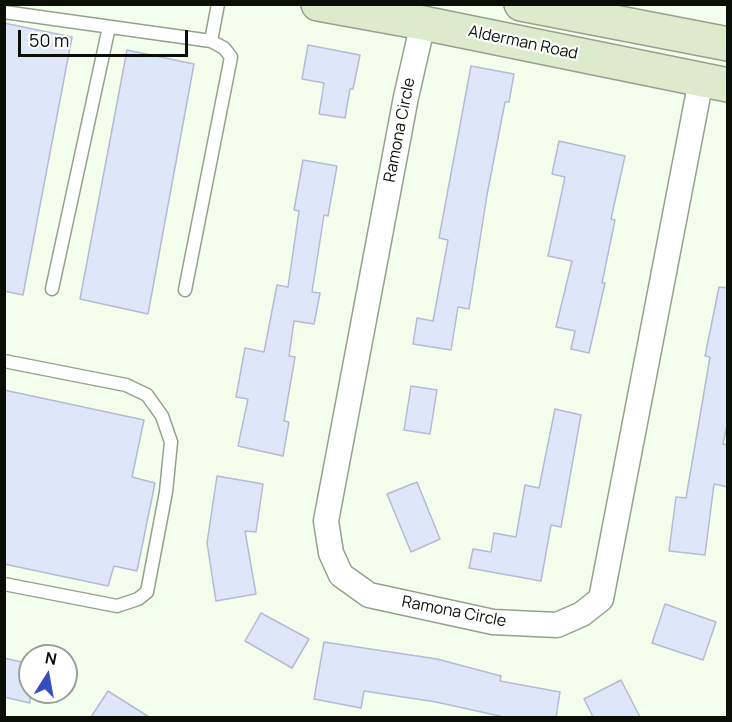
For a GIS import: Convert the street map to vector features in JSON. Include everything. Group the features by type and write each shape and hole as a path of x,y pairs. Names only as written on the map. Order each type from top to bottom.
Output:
{"main road":[{"name":"Alderman Road","path":"318,4 424,18 714,82"},
{"path":"521,4 728,44"}],"street":[{"name":"Ramona Circle","path":"424,18 406,97 326,521 331,553 342,575 369,595 493,622 557,625 582,615 601,599 714,82"}],"lane":[{"path":"211,41 218,4"},
{"path":"4,12 211,41 224,48 231,57 185,291"},
{"path":"52,289 109,27"},
{"path":"4,361 126,385 147,395 162,416 171,442 166,492 147,592 138,599 117,606 4,584"}],"building":[{"path":"4,23 72,37 23,295 4,291"},
{"path":"308,45 360,55 353,89 350,89 345,118 319,114 324,83 302,79"},
{"path":"127,50 194,64 148,314 80,299"},
{"path":"471,66 514,74 509,102 505,102 487,195 469,309 458,307 451,350 413,344 417,318 433,321 448,240 439,238"},
{"path":"559,141 625,156 611,219 615,220 602,283 605,283 589,353 571,349 575,331 556,327 572,261 548,256 565,177 552,174"},
{"path":"303,160 337,166 328,216 324,215 312,292 320,293 314,324 294,321 289,356 295,357 284,421 289,422 283,456 238,446 248,399 236,397 245,348 264,352 277,285 288,287 299,211 294,210"},
{"path":"719,287 728,288 728,421 723,444 728,445 728,487 714,484 705,555 669,551 676,497 686,498 710,357 705,356"},
{"path":"411,386 437,390 430,434 404,430"},
{"path":"4,390 144,420 132,477 155,483 137,571 114,566 108,586 4,564"},
{"path":"555,409 581,415 561,527 551,525 541,581 469,568 473,549 491,552 494,533 516,537 525,485 539,488"},
{"path":"217,476 263,484 256,532 245,531 256,594 216,601 207,543"},
{"path":"417,482 440,539 411,552 387,494"},
{"path":"665,604 716,622 703,660 652,643"},
{"path":"261,613 309,639 292,668 245,641"},
{"path":"324,642 437,659 501,676 500,681 560,692 556,717 504,717 436,702 364,691 361,708 314,699"},
{"path":"4,658 18,661 18,700 4,697"},
{"path":"621,680 640,717 593,717 584,699"},
{"path":"108,691 149,717 91,717"}]}
